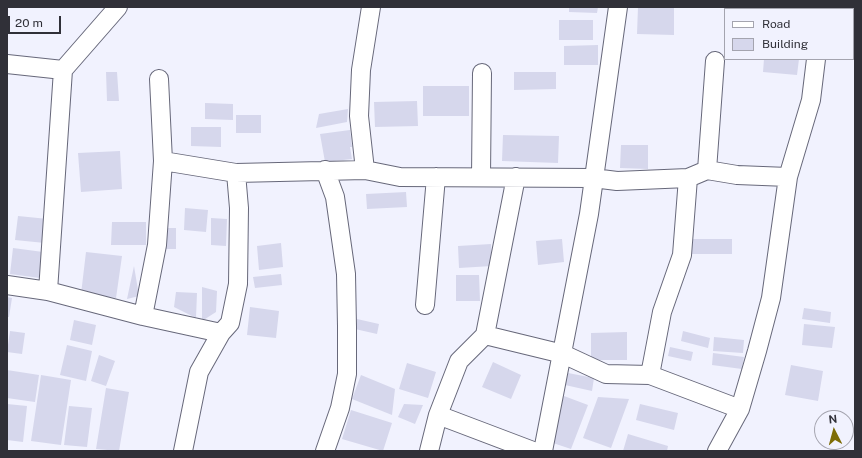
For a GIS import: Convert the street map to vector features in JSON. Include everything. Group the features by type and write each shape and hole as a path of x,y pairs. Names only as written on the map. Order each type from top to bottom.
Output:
{"street":[{"path":"48,291 63,70 118,7"},
{"path":"366,170 360,116 361,70 371,7"},
{"path":"543,451 589,214 618,7"},
{"path":"717,451 740,408 758,351 771,298 788,177 811,100 816,60"},
{"path":"707,170 715,61"},
{"path":"7,64 63,70"},
{"path":"481,177 482,73"},
{"path":"143,316 157,245 163,161 159,79"},
{"path":"163,161 236,173 366,170 400,177 593,178 617,181 688,178 707,170 737,176 788,177"},
{"path":"325,170 335,197 346,274 347,327 347,374 340,408 325,451"},
{"path":"182,451 199,372 221,333 230,323 238,284 239,208 236,173"},
{"path":"429,451 438,415 459,361 485,335 516,177"},
{"path":"425,305 436,178"},
{"path":"650,375 662,312 682,255 688,178"},
{"path":"7,285 48,291 143,316 221,333"},
{"path":"485,335 563,354 606,374 650,375 740,408"},
{"path":"438,415 533,451"}],"building":[{"path":"569,7 598,7 597,13 569,12"},
{"path":"638,7 674,7 674,35 637,34"},
{"path":"559,20 593,20 593,40 559,40"},
{"path":"854,31 855,31 854,58"},
{"path":"598,45 598,65 564,65 564,46"},
{"path":"764,60 799,60 797,75 763,72"},
{"path":"106,72 117,72 119,101 107,101"},
{"path":"514,72 556,72 556,89 514,90"},
{"path":"423,86 469,86 469,116 423,116"},
{"path":"417,101 418,126 375,127 374,102"},
{"path":"205,103 233,104 233,120 205,119"},
{"path":"348,109 347,122 316,128 319,114"},
{"path":"236,115 261,115 261,133 236,133"},
{"path":"191,127 221,127 221,147 191,146"},
{"path":"350,130 352,159 325,162 320,134"},
{"path":"503,135 559,136 558,163 502,161"},
{"path":"621,145 648,145 648,169 620,168"},
{"path":"120,151 122,189 81,192 78,153"},
{"path":"406,192 407,207 367,209 366,194"},
{"path":"185,208 208,210 206,232 184,230"},
{"path":"18,216 48,219 45,243 15,240"},
{"path":"211,218 227,219 226,246 211,245"},
{"path":"112,222 146,222 146,245 111,245"},
{"path":"159,228 176,228 176,249 159,249"},
{"path":"562,239 564,262 538,265 536,241"},
{"path":"691,239 732,239 732,254 691,254"},
{"path":"281,243 283,267 259,270 257,246"},
{"path":"491,244 492,266 459,268 458,246"},
{"path":"13,248 43,252 40,278 10,274"},
{"path":"86,252 122,256 116,298 81,294"},
{"path":"134,266 139,296 127,299"},
{"path":"281,274 282,285 255,288 253,277"},
{"path":"456,275 479,275 480,301 456,301"},
{"path":"202,287 217,291 216,312 202,321"},
{"path":"176,292 197,293 196,318 174,307"},
{"path":"7,297 12,298 9,317 7,317"},
{"path":"250,307 279,311 276,338 247,335"},
{"path":"804,308 831,312 830,323 802,319"},
{"path":"357,319 379,324 377,334 355,329"},
{"path":"74,320 96,325 92,345 70,340"},
{"path":"804,324 835,327 832,348 802,345"},
{"path":"10,331 25,333 22,354 7,352"},
{"path":"683,331 710,338 708,348 681,341"},
{"path":"627,332 627,360 591,360 591,333"},
{"path":"714,337 744,340 743,353 713,351"},
{"path":"67,345 92,351 86,381 60,375"},
{"path":"670,347 693,352 691,361 668,356"},
{"path":"713,353 744,357 742,369 712,365"},
{"path":"99,355 115,361 106,386 91,381"},
{"path":"493,362 521,375 511,399 482,387"},
{"path":"407,363 436,372 428,398 399,389"},
{"path":"791,365 823,371 818,401 785,395"},
{"path":"7,370 39,375 35,402 7,398"},
{"path":"568,373 594,378 592,391 565,385"},
{"path":"41,375 71,380 61,445 31,441"},
{"path":"361,375 395,389 392,415 352,399"},
{"path":"106,388 129,392 119,451 96,449"},
{"path":"564,396 588,405 571,449 547,441"},
{"path":"598,397 629,399 611,448 583,438"},
{"path":"7,404 27,406 23,442 7,440"},
{"path":"404,404 423,405 415,424 398,417"},
{"path":"640,404 678,413 674,430 636,420"},
{"path":"69,406 92,408 87,447 64,445"},
{"path":"351,410 392,423 383,451 342,439"},
{"path":"628,434 668,446 667,451 623,451"}]}
